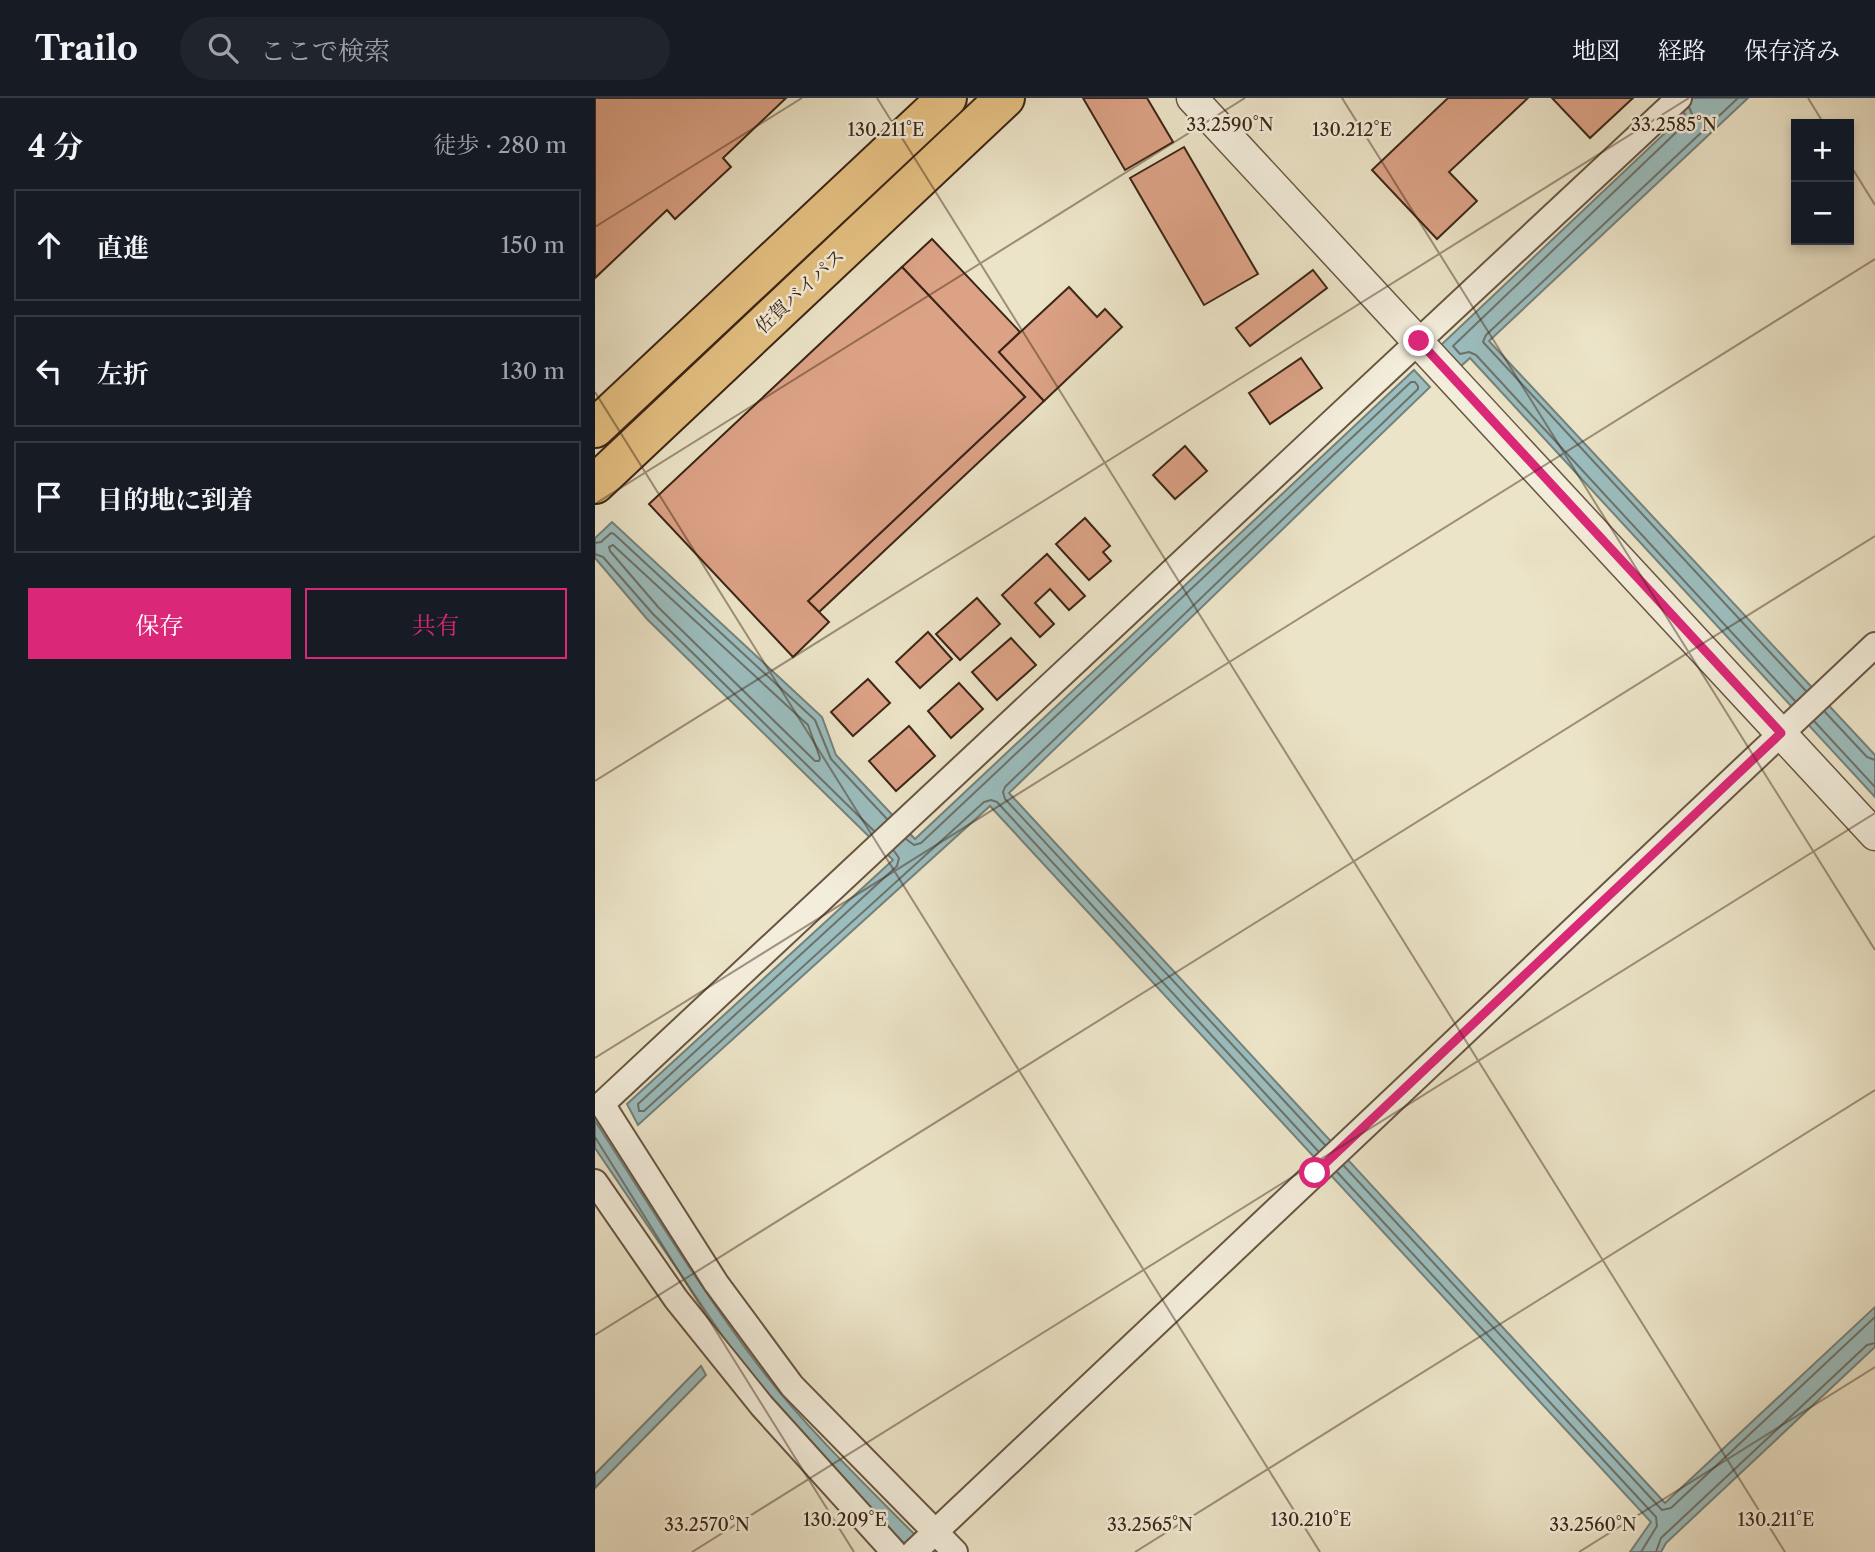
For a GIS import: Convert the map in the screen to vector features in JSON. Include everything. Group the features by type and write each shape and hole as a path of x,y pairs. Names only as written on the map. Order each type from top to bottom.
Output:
{"highway":[{"name":"佐賀バイパス","path":"595,429 947,98"},
{"name":"佐賀バイパス","path":"595,484 1005,98"}],"street":[{"path":"1192,98 1786,728 1875,835"},
{"path":"955,1552 792,1386 716,1283 599,1099 867,857 1674,102"},
{"path":"914,1552 1875,645"},
{"path":"595,1182 676,1299 727,1363 762,1406 894,1552"}],"water":[{"path":"1671,98 1748,98 1489,341 1875,755 1875,797 1470,358 1461,366 1441,345 1685,114"},
{"path":"1414,370 1430,387 1009,793 1665,1503 1875,1307 1875,1347 1666,1543 1661,1552 1630,1552 1651,1522 990,806 638,1125 627,1104 893,860 647,619 595,558 595,538 612,522 822,717 836,755 915,839"},
{"path":"595,1121 696,1278 761,1369 822,1440 932,1552 912,1552 811,1448 751,1378 595,1148"},
{"path":"701,1366 706,1375 595,1488 595,1474"}],"building":[{"path":"595,98 786,98 723,158 731,167 675,219 667,210 595,278"},
{"path":"1083,98 1147,98 1173,142 1125,170"},
{"path":"1448,98 1528,98 1449,172 1477,201 1437,239 1372,170"},
{"path":"1552,98 1633,98 1590,138"},
{"path":"1184,147 1258,274 1204,305 1130,178"},
{"path":"932,239 1020,332 999,352 1044,401 819,612 808,601 1025,397 902,267"},
{"path":"902,267 1025,397 808,601 829,622 793,657 649,504"},
{"path":"1313,270 1327,288 1250,346 1236,328"},
{"path":"1069,287 1097,317 1105,309 1122,327 1044,401 999,352"},
{"path":"1301,358 1322,388 1270,424 1249,393"},
{"path":"1185,446 1207,471 1175,499 1153,475"},
{"path":"1085,518 1110,546 1103,552 1111,561 1089,580 1056,544"},
{"path":"1047,554 1085,596 1069,610 1050,589 1035,603 1054,624 1040,637 1002,595"},
{"path":"977,598 1000,624 960,660 936,634"},
{"path":"928,632 952,659 920,688 896,662"},
{"path":"1011,638 1036,665 997,700 972,672"},
{"path":"868,679 890,703 853,736 831,712"},
{"path":"959,683 983,709 951,738 928,711"},
{"path":"909,726 935,756 896,791 869,761"}],"route":[{"path":"1315,1173 1781,733 1419,341"}]}
